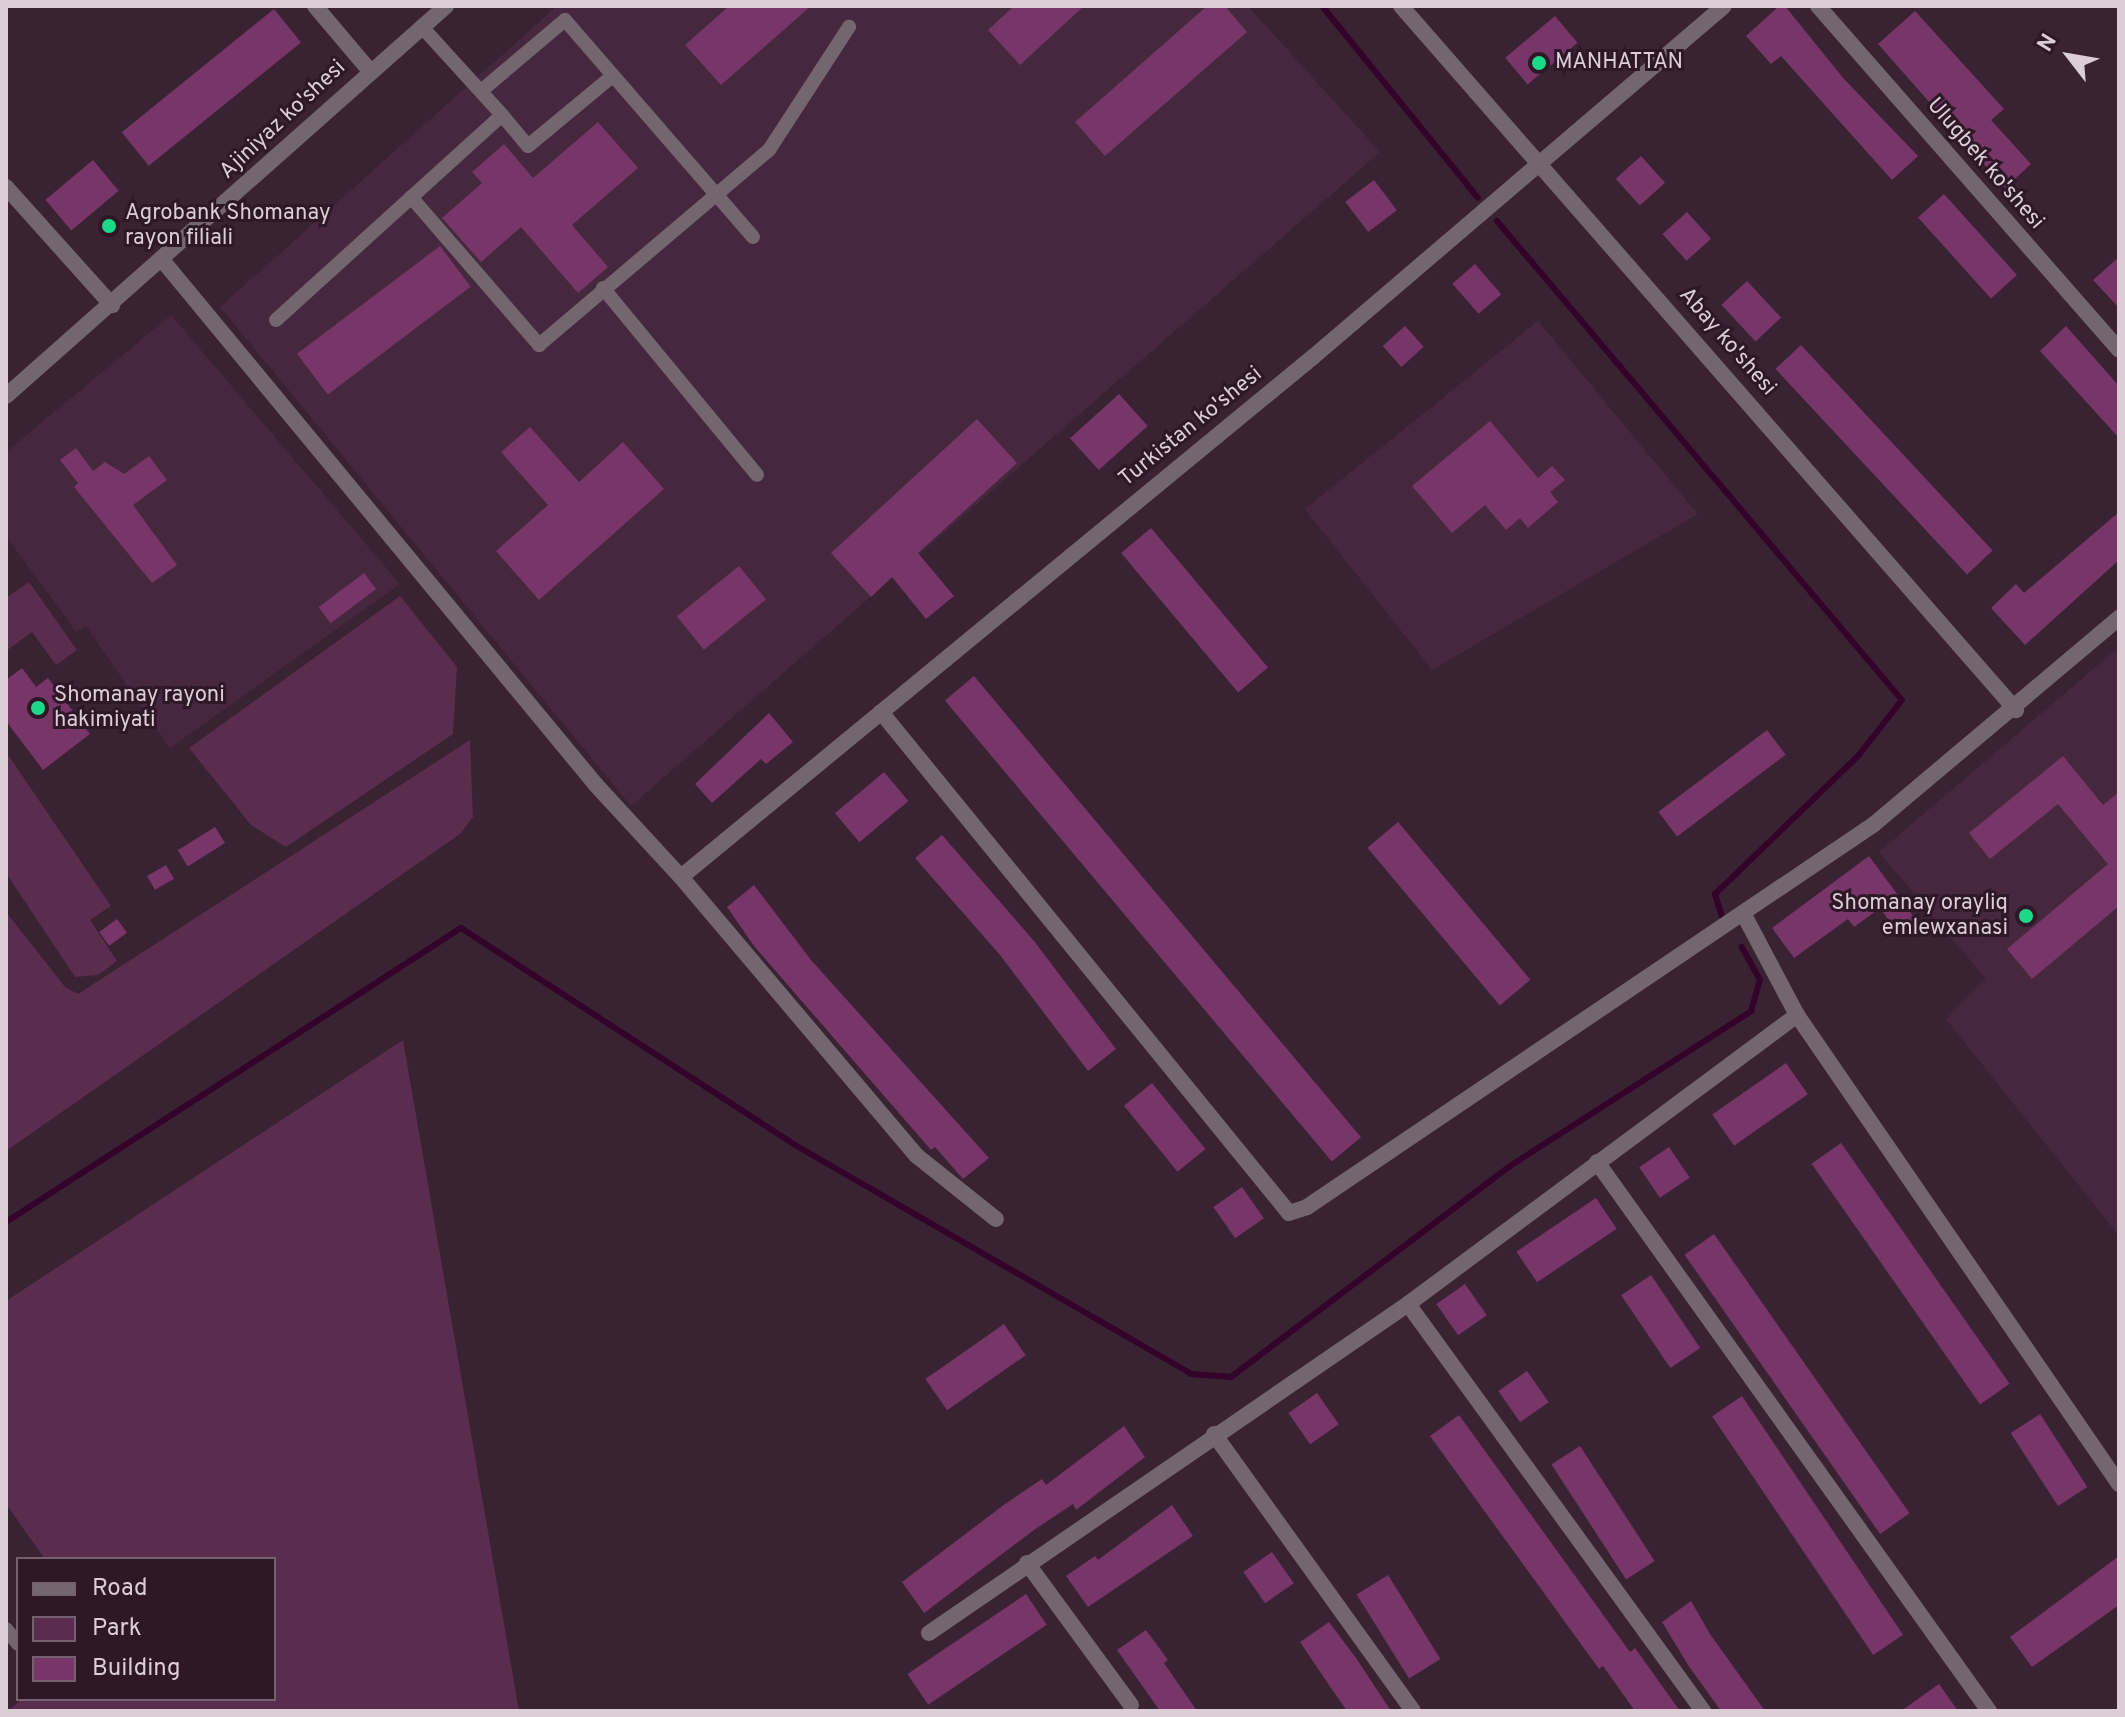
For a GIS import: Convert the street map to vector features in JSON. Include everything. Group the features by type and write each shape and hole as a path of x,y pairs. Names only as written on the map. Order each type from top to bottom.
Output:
{"street":[{"path":"315,6 369,70"},
{"name":"Ajiniyaz ko'shesi","path":"6,396 163,261 369,70 446,6"},
{"name":"Abay ko'shesi","path":"1401,6 1541,160 2016,710"},
{"name":"Turkistan ko'shesi","path":"681,877 1313,357 1724,6"},
{"name":"Ulugbek ko'shesi","path":"1818,6 2119,350"},
{"path":"481,91 565,20 611,77 753,237"},
{"path":"422,27 528,146 611,77"},
{"path":"411,197 539,345 769,150 849,27"},
{"path":"276,320 502,115"},
{"path":"6,187 112,305"},
{"path":"163,261 596,785 681,877 917,1156 996,1219"},
{"path":"603,288 757,475"},
{"path":"881,712 1289,1213 1307,1207 1873,825 2016,710 2119,618"},
{"path":"1743,913 1797,1015 2119,1484"},
{"path":"929,1633 1214,1434 1408,1304 1797,1015"},
{"path":"1597,1162 1989,1711"},
{"path":"1408,1304 1703,1711"},
{"path":"1214,1434 1413,1711"},
{"path":"1027,1563 1131,1705"}],"shaded area":[{"path":"557,6 1248,6 1380,152 631,806 220,307"},
{"path":"171,315 400,584 170,748 86,626 76,632 6,536 6,452"},
{"path":"1538,321 1698,514 1432,670 1305,509"},
{"name":"Shomanay orayliq emlewxanasi","path":"2119,647 2119,1236 1946,1019 1986,979 1879,852"}],"green space":[{"path":"29,582 77,650 56,665 32,632 6,651 6,598"},
{"path":"400,596 457,667 453,734 286,847 251,825 189,748"},
{"path":"470,740 473,817 460,834 6,1151 6,912 65,987 78,994"},
{"path":"6,752 111,906 90,920 117,961 98,975 75,977 6,873"},
{"path":"403,1040 519,1711 8,1711 20,1701 276,1701 276,1557 44,1557 6,1504 6,1301"}],"building":[{"path":"729,6 811,6 721,85 685,45"},
{"path":"1014,6 1084,6 1020,65 988,30"},
{"path":"1207,6 1225,6 1247,32 1105,156 1075,122"},
{"path":"1779,6 1785,6 1844,79 1918,156 1892,180 1781,56 1771,64 1746,36"},
{"path":"274,9 301,42 149,166 122,132"},
{"path":"1915,11 2004,109 1991,120 2031,164 2005,188 1878,44"},
{"path":"1555,16 1577,43 1528,85 1505,58"},
{"path":"598,122 638,168 572,225 608,267 578,293 521,227 481,262 442,218 482,183 472,172 504,144 533,178"},
{"path":"1641,156 1665,183 1640,206 1616,179"},
{"path":"93,160 119,191 71,230 46,200"},
{"path":"1374,180 1397,210 1368,232 1345,202"},
{"path":"1944,194 2017,275 1991,298 1918,217"},
{"path":"1687,212 1711,239 1687,261 1662,234"},
{"path":"440,246 471,287 328,394 297,354"},
{"path":"2119,257 2119,308 2093,280"},
{"path":"1475,264 1501,294 1479,314 1452,284"},
{"path":"1747,281 1781,318 1756,341 1721,305"},
{"path":"1405,326 1424,347 1401,367 1383,346"},
{"path":"2066,326 2119,386 2119,438 2040,351"},
{"path":"1801,345 1993,551 1967,574 1775,369"},
{"path":"1119,394 1148,426 1099,470 1070,438"},
{"path":"977,419 1017,463 918,553 954,596 926,619 892,577 871,597 831,553"},
{"path":"1490,421 1538,478 1552,466 1565,480 1550,492 1558,502 1528,528 1520,518 1506,530 1485,505 1452,533 1412,486"},
{"path":"530,427 579,482 623,442 664,489 539,600 496,551 548,505 501,452"},
{"path":"76,448 93,471 105,462 124,474 149,456 167,480 133,505 177,565 152,583 74,487 78,483 60,460"},
{"path":"2119,512 2119,560 2025,645 1991,608 2016,584 2024,593"},
{"path":"1151,528 1268,667 1238,692 1121,553"},
{"path":"739,566 766,599 704,650 677,616"},
{"path":"364,573 376,589 331,623 318,607"},
{"name":"Shomanay rayoni hakimiyati","path":"22,668 36,687 48,678 90,734 43,770 6,721 6,680"},
{"path":"974,676 1361,1137 1332,1162 945,700"},
{"path":"769,713 793,742 766,764 761,759 712,803 695,784"},
{"path":"1767,730 1786,755 1677,837 1658,812"},
{"path":"2063,756 2103,805 2119,792 2119,906 2032,979 2007,949 2108,864 2058,804 1990,859 1969,833"},
{"path":"884,772 908,801 859,842 835,813"},
{"path":"1398,822 1530,980 1500,1006 1367,848"},
{"path":"215,827 225,843 188,866 178,850"},
{"path":"942,835 1034,941 1116,1049 1088,1071 1000,955 915,858"},
{"path":"1869,856 1917,921 1899,935 1880,908 1854,927 1848,919 1794,958 1772,928"},
{"path":"166,865 174,879 155,890 147,876"},
{"path":"754,885 811,960 989,1158 963,1179 935,1147 931,1150 754,946 727,907"},
{"path":"117,919 127,933 109,946 99,932"},
{"path":"1786,1063 1808,1094 1734,1146 1712,1115"},
{"path":"1152,1083 1205,1149 1178,1172 1124,1106"},
{"path":"1841,1143 2010,1384 1980,1404 1812,1164"},
{"path":"1669,1147 1690,1178 1660,1198 1639,1167"},
{"path":"1242,1187 1264,1218 1235,1238 1213,1207"},
{"path":"1596,1198 1617,1229 1537,1282 1516,1252"},
{"path":"1714,1234 1910,1513 1880,1534 1685,1255"},
{"path":"1651,1275 1700,1348 1670,1368 1621,1295"},
{"path":"1465,1284 1487,1315 1458,1335 1436,1304"},
{"path":"1004,1324 1026,1355 947,1410 925,1379"},
{"path":"1527,1371 1549,1402 1520,1422 1498,1391"},
{"path":"1317,1393 1339,1424 1310,1444 1288,1413"},
{"path":"1742,1396 1903,1635 1873,1655 1712,1416"},
{"path":"2040,1414 2087,1487 2058,1506 2011,1433"},
{"path":"1459,1415 1630,1652 1635,1648 1680,1711 1635,1711 1603,1666 1599,1669 1430,1436"},
{"path":"1124,1426 1145,1457 1076,1510 1073,1504 1034,1530 924,1613 902,1582 1005,1504 1042,1479 1046,1485"},
{"path":"1580,1446 1655,1561 1626,1579 1551,1465"},
{"path":"1172,1505 1193,1536 1088,1607 1066,1576 1095,1556 1098,1560"},
{"path":"1272,1552 1294,1583 1265,1603 1243,1572"},
{"path":"2119,1556 2119,1605 2032,1667 2010,1637"},
{"path":"1388,1575 1440,1659 1409,1679 1357,1595"},
{"path":"1026,1594 1047,1625 928,1705 907,1674"},
{"path":"1691,1601 1710,1634 1765,1711 1721,1711 1688,1665 1662,1622"},
{"path":"1329,1622 1391,1711 1347,1711 1300,1642"},
{"path":"1146,1630 1168,1660 1164,1663 1197,1711 1160,1711 1117,1650"},
{"path":"1939,1684 1958,1711 1901,1711"}],"waterway":[{"path":"1322,6 1478,198"},
{"path":"1497,221 1902,700 1858,756 1715,894 1723,920"},
{"path":"6,1222 461,928 795,1145 1191,1374 1231,1377 1510,1166 1751,1011 1760,980 1742,947"}],"place":[{"name":"MANHATTAN","path":"1539,63"},
{"name":"Agrobank Shomanay rayon filiali","path":"109,226"},
{"name":"Shomanay rayoni hakimiyati","path":"38,708"},
{"name":"Shomanay orayliq emlewxanasi","path":"2026,916"}]}
